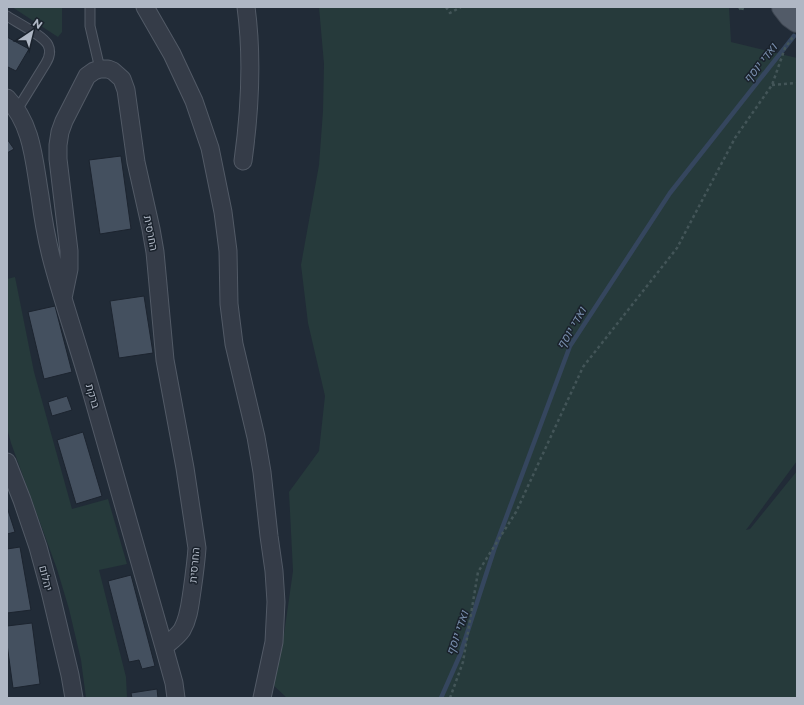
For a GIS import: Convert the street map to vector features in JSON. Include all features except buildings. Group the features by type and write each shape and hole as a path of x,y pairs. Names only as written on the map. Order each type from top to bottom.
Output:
{"main road":[{"path":"783,7 790,16 796,28"}],"street":[{"path":"145,7 172,54 194,100 210,148 224,212 228,252 229,304 234,344 256,437 262,472 274,571 276,602 274,642 262,698"},
{"path":"243,161 248,121 250,78 250,46 246,7"},
{"path":"63,298 69,269 58,159 60,132 87,76 100,69"},
{"name":"החרסית","path":"100,69 108,69 113,71 122,79 126,90 136,162 155,252 165,360 186,468 197,548 189,608 186,619 178,635 164,647"},
{"name":"ברקת","path":"12,104 27,130 33,150 45,229 53,264 92,393 164,647 174,683 176,698"},
{"name":"יהלום","path":"7,462 38,547 70,675 74,698"}],"lane":[{"path":"90,7 90,26 100,69"},
{"path":"7,16 42,38 48,44 49,49 49,56 46,63 12,104"}],"path":[{"path":"446,7 450,13 461,7"},
{"path":"739,7 742,11 744,7"},
{"path":"450,698 463,662 478,572 516,512 583,367 677,248 735,138 772,85 785,48 796,28"},
{"path":"772,85 797,83"}],"green space":[{"path":"12,7 62,7 62,32 58,37"},
{"path":"319,7 729,7 731,42 797,58 797,461 746,530 750,529 797,471 797,698 287,698 272,684 284,634 293,571 289,492 319,451 325,396 308,323 301,265 319,165 323,111 324,64"},
{"path":"15,277 34,372 72,509 108,499 127,564 99,570 126,677 127,698 86,698 81,660 69,609 57,569 11,443 7,428 7,279"}],"waterway":[{"name":"ואדי יוסף","path":"441,698 460,655 494,550 570,346 670,193 794,36"}]}
